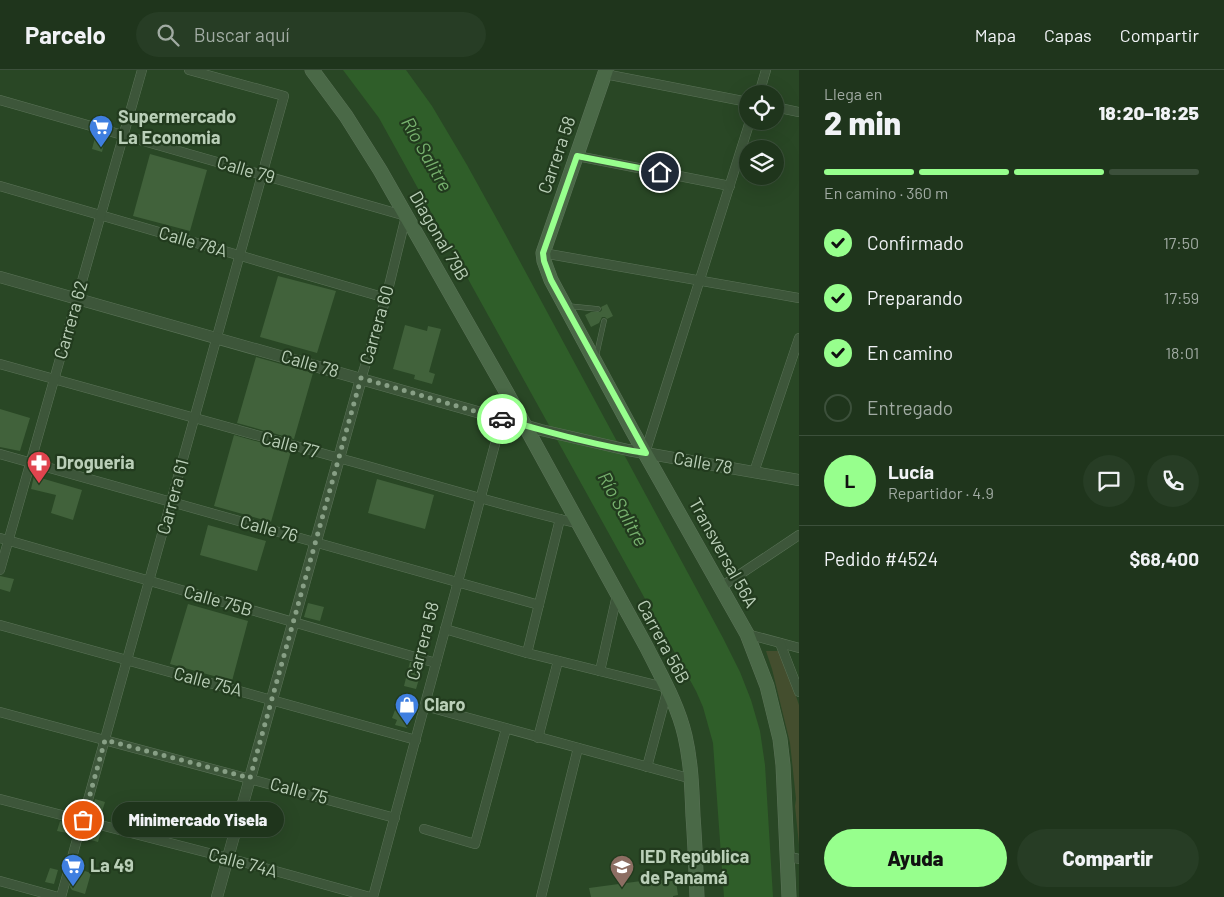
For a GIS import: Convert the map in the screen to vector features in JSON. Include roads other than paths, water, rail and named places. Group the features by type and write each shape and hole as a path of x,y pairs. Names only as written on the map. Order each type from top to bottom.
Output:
{"main road":[{"name":"Diagonal 79B","path":"312,70 346,116 380,170 525,426"},
{"name":"Carrera 58","path":"543,253 606,72"},
{"name":"Transversal 56A","path":"543,253 546,269 565,305 747,634 767,686 780,739 793,858 789,897"},
{"name":"Carrera 56B","path":"525,426 647,648 668,688 677,711 685,734 692,779 697,897"}],"street":[{"name":"Carrera 62","path":"0,570 4,539 30,462 142,70"},
{"name":"Carrera 61","path":"60,897 284,96 190,70"},
{"path":"762,85 766,70"},
{"path":"606,72 739,100"},
{"name":"Calle 79","path":"0,100 406,216"},
{"path":"784,109 799,112"},
{"path":"646,453 747,130"},
{"path":"577,156 730,186"},
{"name":"Calle 78A","path":"0,186 386,298"},
{"name":"Carrera 60","path":"217,897 361,378 386,298 406,216"},
{"path":"543,253 799,298"},
{"name":"Calle 78","path":"0,277 525,426 628,450 799,480"},
{"path":"754,472 799,338"},
{"name":"Calle 77","path":"0,364 480,499 580,524"},
{"name":"Carrera 58","path":"371,897 395,818 508,396"},
{"name":"Calle 76","path":"0,454 538,606"},
{"path":"527,652 560,520"},
{"path":"721,587 799,535"},
{"name":"Calle 75B","path":"4,539 436,663"},
{"path":"600,671 617,595"},
{"name":"Calle 75A","path":"0,625 416,740"},
{"path":"445,629 668,688 647,767"},
{"path":"747,634 799,648"},
{"path":"780,643 799,692"},
{"path":"538,738 558,660"},
{"path":"425,706 692,779"},
{"name":"Calle 75","path":"0,712 395,818"},
{"path":"424,829 475,844 506,729"},
{"path":"541,897 578,748"},
{"name":"Calle 74A","path":"0,799 371,897"},
{"path":"0,881 60,897"}],"lane":[{"path":"565,305 598,308"},
{"path":"596,361 604,320"}],"water":[{"name":"Río Salitre","path":"343,70 406,70 432,106 504,232 723,638 740,672 760,731 765,765 773,897 724,897 713,743 703,707 696,691 379,118"}],"place":[{"name":"Supermercado La Economia","path":"101,148"},
{"name":"Drogueria","path":"39,484"},
{"name":"Claro","path":"407,726"},
{"name":"Minimercado Yisela","path":"83,820"},
{"name":"La 49","path":"73,887"},
{"name":"IED República de Panamá","path":"622,888"}]}
